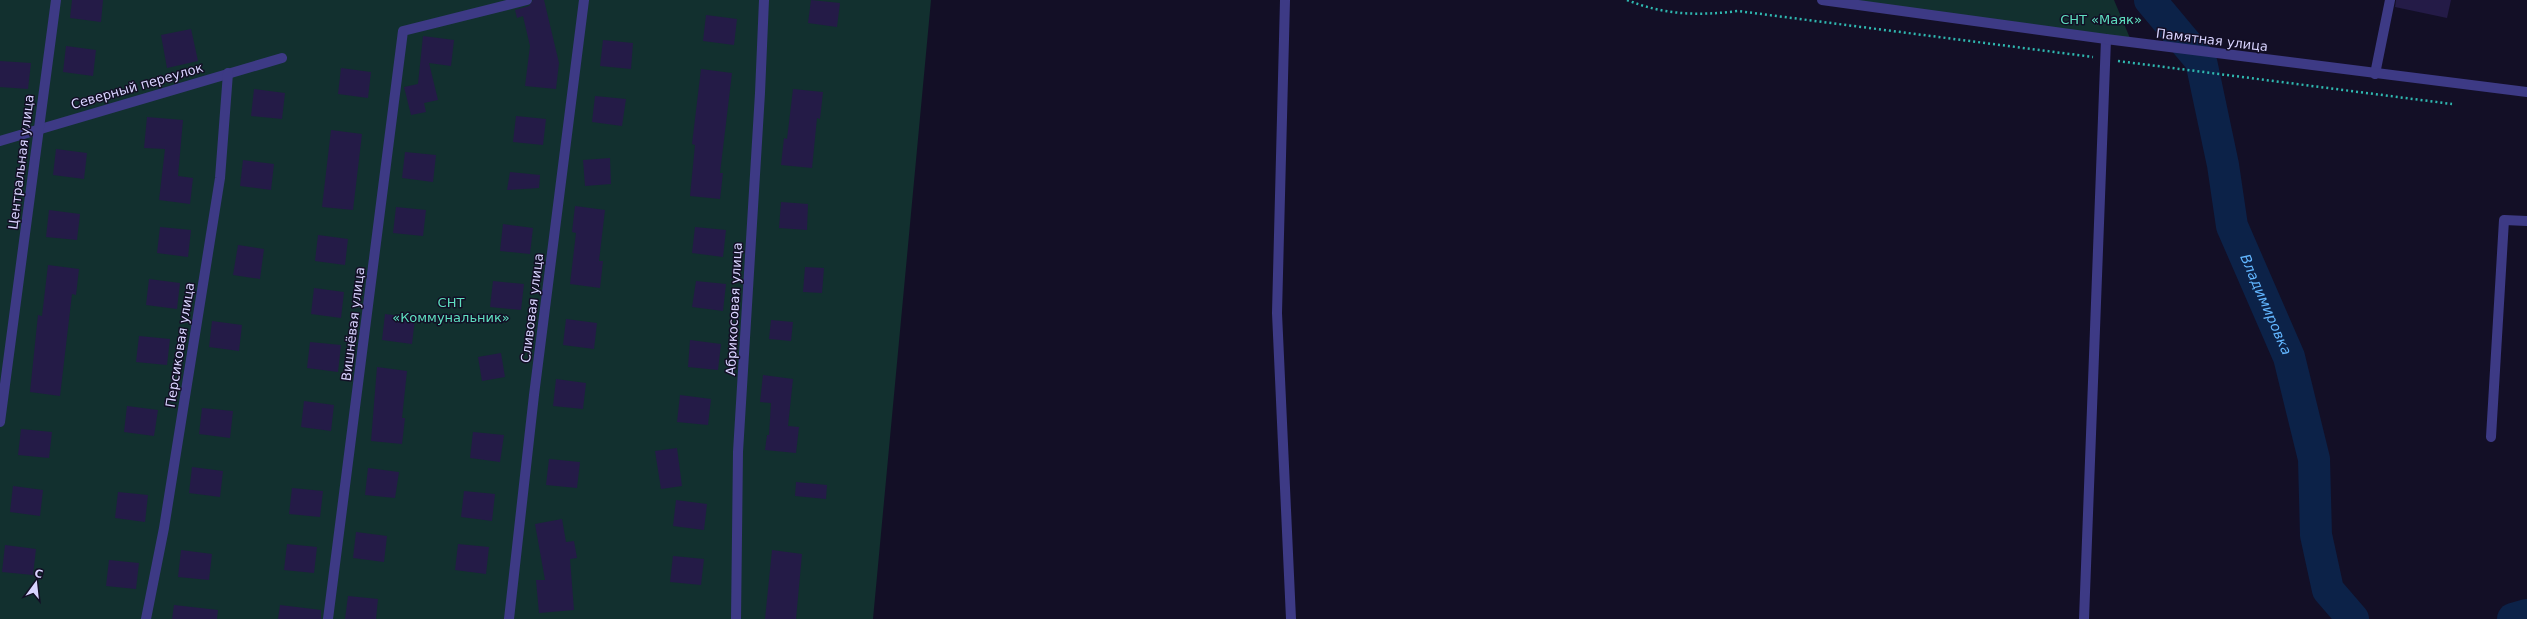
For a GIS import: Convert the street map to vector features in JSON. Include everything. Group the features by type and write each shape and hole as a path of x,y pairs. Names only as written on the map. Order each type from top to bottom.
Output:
{"street":[{"name":"Центральная улица","path":"0,422 56,0"},
{"name":"Вишнёвая улица","path":"328,619 403,31 527,0"},
{"name":"Сливовая улица","path":"509,619 535,387 584,0"},
{"name":"Абрикосовая улица","path":"736,619 738,452 760,93 764,0"},
{"path":"1285,0 1277,313 1291,619"},
{"name":"Памятная улица","path":"1822,0 1844,1 2165,47 2527,92"},
{"path":"2375,74 2390,0"},
{"path":"2084,619 2106,39"},
{"name":"Северный переулок","path":"0,141 39,128 282,58"},
{"name":"Персиковая улица","path":"146,619 164,528 220,178 228,73"},
{"path":"2491,437 2504,220 2527,221"}],"path":[{"path":"1627,0 1647,8 1700,15 1738,12 2096,57"},
{"path":"2110,60 2452,104"}],"green space":[{"name":"СНТ «Коммунальник»","path":"0,0 931,0 873,619 0,619"},
{"name":"СНТ «Маяк»","path":"1822,0 2114,0 2132,43"}],"building":[{"path":"72,0 103,0 101,22 70,18"},
{"path":"533,0 544,0 559,63 556,89 525,86 530,46 523,16 517,18 515,10 529,6"},
{"path":"811,0 840,3 837,27 808,23"},
{"path":"2396,0 2451,0 2447,18 2395,7"},
{"path":"706,15 737,19 734,45 703,41"},
{"path":"191,29 198,61 167,68 161,35"},
{"path":"423,36 454,40 451,66 429,63 438,100 424,103 426,112 411,115 404,87 418,84"},
{"path":"603,40 633,43 631,69 600,66"},
{"path":"66,46 96,50 93,76 63,72"},
{"path":"0,61 31,63 28,89 0,87"},
{"path":"341,68 371,72 368,98 338,94"},
{"path":"701,69 732,73 720,173 723,173 720,199 690,196 695,145 692,144"},
{"path":"254,89 285,93 282,119 251,116"},
{"path":"793,89 823,92 820,119 817,118 812,168 781,165 784,138 787,139"},
{"path":"595,96 626,99 622,126 592,122"},
{"path":"516,116 546,119 543,145 513,142"},
{"path":"147,117 183,120 178,176 193,178 190,204 159,200 165,149 144,148"},
{"path":"331,130 362,134 353,210 322,207"},
{"path":"56,149 87,153 84,179 53,175"},
{"path":"405,152 436,155 433,182 402,178"},
{"path":"610,158 611,184 585,186 583,160"},
{"path":"243,160 274,164 271,190 240,186"},
{"path":"510,172 540,175 539,188 507,190"},
{"path":"781,202 808,204 807,230 779,228"},
{"path":"575,206 605,210 599,261 603,261 600,288 570,284 576,233 572,232"},
{"path":"396,207 426,210 423,236 393,233"},
{"path":"49,210 80,214 77,240 46,237"},
{"path":"503,224 533,228 530,254 500,251"},
{"path":"160,227 191,230 188,257 157,253"},
{"path":"695,227 726,230 723,257 692,253"},
{"path":"318,235 348,239 345,265 315,261"},
{"path":"238,245 264,249 260,279 233,275"},
{"path":"48,265 79,269 76,295 72,294 60,396 30,392 38,315 42,316"},
{"path":"805,267 824,268 822,293 803,292"},
{"path":"149,279 180,283 177,309 146,305"},
{"path":"493,281 524,284 521,310 490,307"},
{"path":"696,281 726,284 723,311 692,307"},
{"path":"314,288 344,292 341,318 311,314"},
{"path":"385,314 415,318 412,344 382,340"},
{"path":"566,319 597,323 594,349 563,345"},
{"path":"771,320 793,322 791,341 769,339"},
{"path":"212,321 242,325 239,351 209,347"},
{"path":"139,336 170,339 167,365 136,362"},
{"path":"690,340 721,344 718,370 688,367"},
{"path":"310,342 341,345 338,372 307,368"},
{"path":"501,353 505,377 482,381 478,357"},
{"path":"377,367 407,371 402,418 405,418 402,444 371,441"},
{"path":"763,375 793,379 788,426 799,427 796,453 765,450 767,435 769,435 771,403 760,402"},
{"path":"556,379 586,383 583,409 553,406"},
{"path":"680,395 711,399 708,425 677,422"},
{"path":"304,401 334,405 331,431 301,427"},
{"path":"127,406 158,410 154,436 124,432"},
{"path":"202,408 233,411 230,438 199,434"},
{"path":"21,429 52,432 49,458 18,455"},
{"path":"473,432 504,435 500,462 470,458"},
{"path":"677,448 682,486 661,489 655,451"},
{"path":"549,459 580,462 577,488 546,485"},
{"path":"192,467 223,471 220,497 189,493"},
{"path":"368,468 399,472 395,498 365,495"},
{"path":"796,482 827,485 826,499 795,496"},
{"path":"13,486 43,490 40,516 10,512"},
{"path":"292,488 323,491 320,517 289,514"},
{"path":"464,491 495,494 492,521 461,517"},
{"path":"118,492 148,495 145,522 115,518"},
{"path":"676,500 707,504 704,530 673,526"},
{"path":"562,519 566,542 574,541 577,558 570,559 574,610 539,613 536,580 545,580 535,524"},
{"path":"356,532 387,536 384,562 353,558"},
{"path":"287,544 317,547 314,573 284,570"},
{"path":"458,544 489,547 486,574 455,570"},
{"path":"5,545 36,549 33,575 2,572"},
{"path":"181,550 212,554 209,580 178,577"},
{"path":"772,550 802,554 796,619 765,619"},
{"path":"673,556 704,559 701,585 670,582"},
{"path":"109,560 139,563 136,589 106,586"},
{"path":"348,596 378,599 376,619 345,619"},
{"path":"174,605 218,610 217,619 172,619"},
{"path":"280,605 321,610 321,619 278,619"}],"waterway":[{"name":"Владимировка","path":"2150,0 2201,61 2223,165 2232,226 2289,357 2314,459 2316,535 2328,590 2353,619"},
{"name":"Владимировка","path":"2513,619 2527,615"}]}
